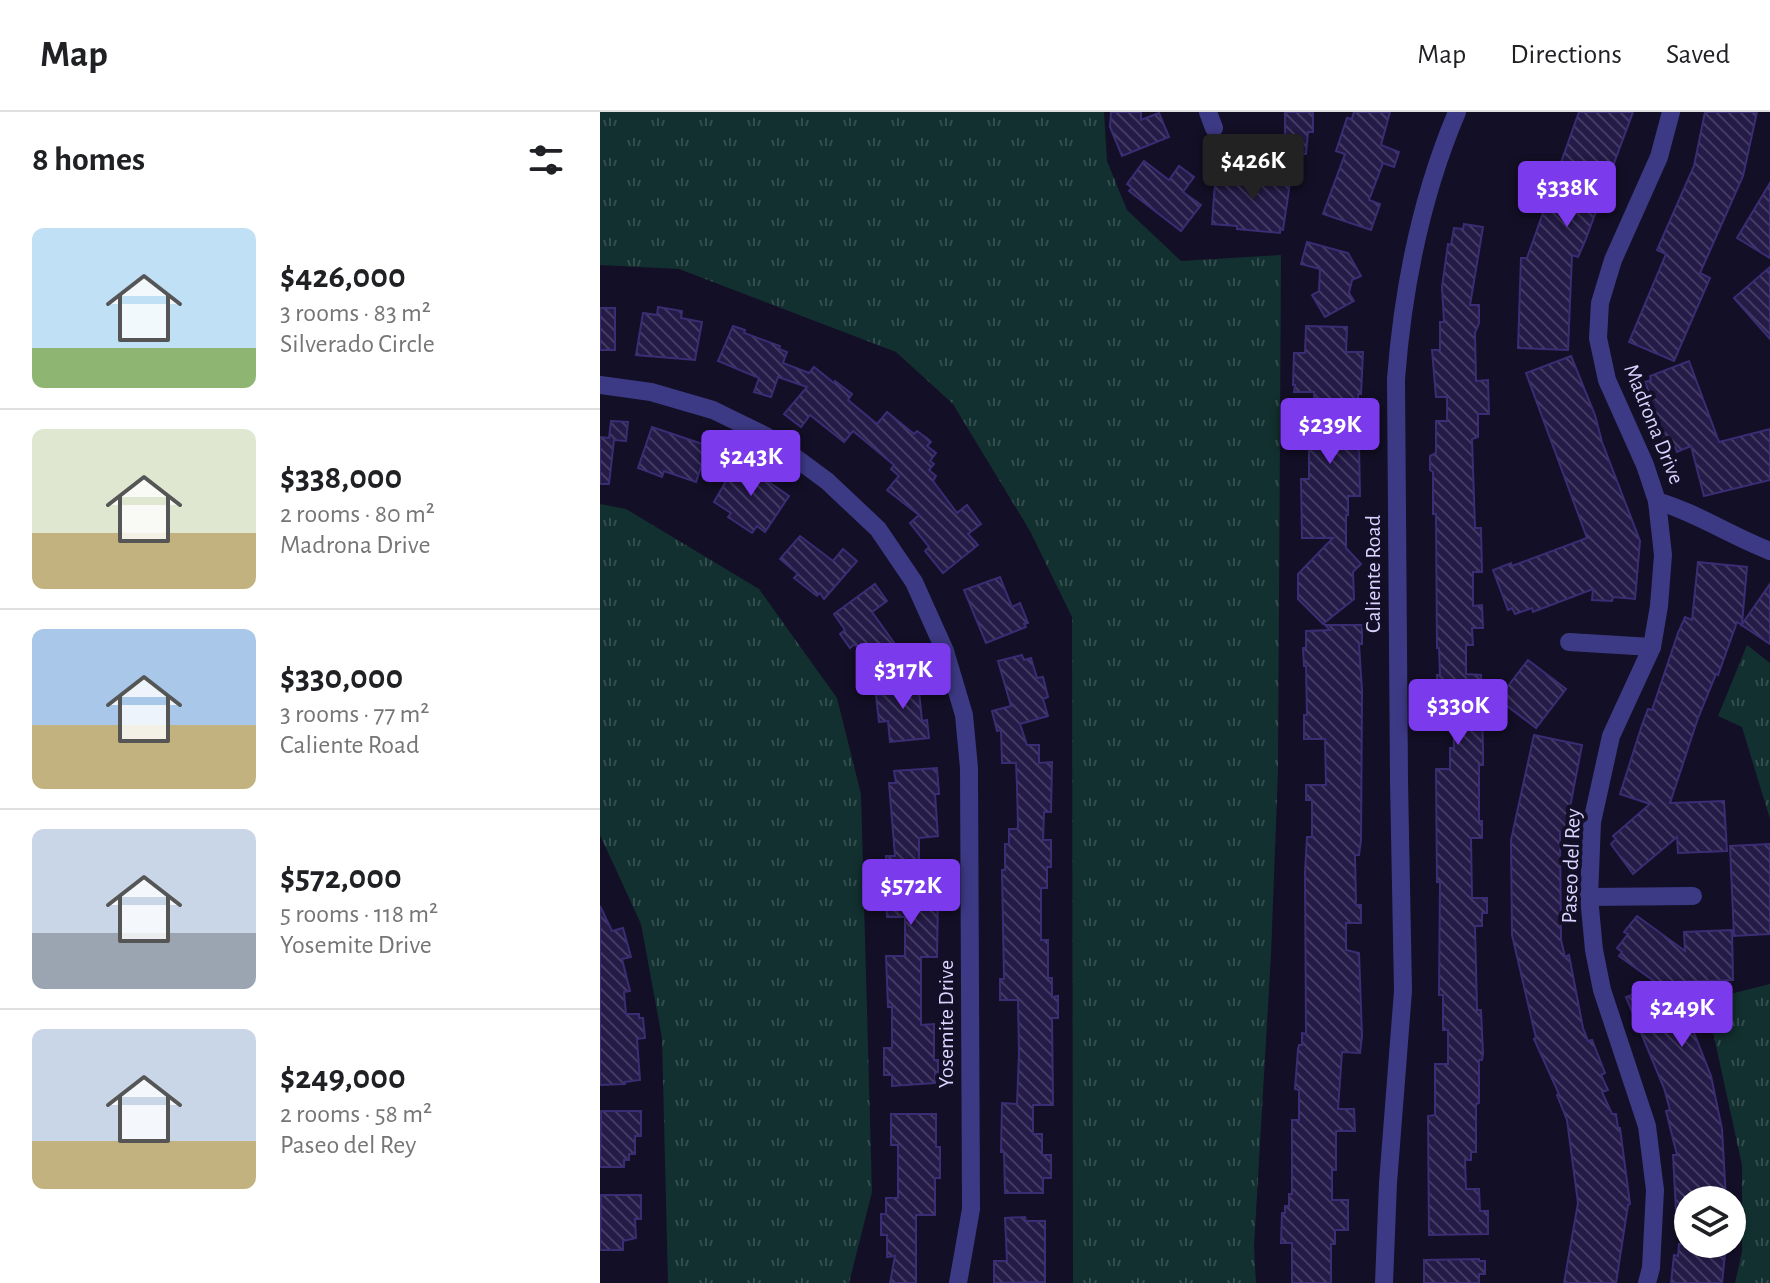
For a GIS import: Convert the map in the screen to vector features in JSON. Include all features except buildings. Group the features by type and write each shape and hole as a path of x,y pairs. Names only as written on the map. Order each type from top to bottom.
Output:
{"street":[{"name":"Caliente Road","path":"1384,1283 1388,1183 1403,991 1398,766 1396,379 1400,322 1415,240 1441,151 1457,112"},
{"name":"Madrona Drive","path":"1671,112 1659,157 1613,260 1600,303 1598,338 1607,380 1645,465 1657,501 1686,510 1731,536 1770,551"},
{"name":"Yosemite Drive","path":"600,385 651,392 713,410 766,436 827,481 878,529 914,582 945,651 964,715 969,768 971,1209 958,1283"},
{"name":"Paseo del Rey","path":"1647,1283 1651,1268 1655,1190 1647,1126 1602,990 1589,897 1592,822 1611,736 1652,647 1663,555 1657,501"},
{"path":"1569,642 1652,647"},
{"path":"1589,897 1693,896"}],"green space":[{"path":"600,112 1104,112 1107,161 1127,210 1181,261 1281,255 1278,771 1254,1247 1256,1283 1073,1283 1072,617 1030,531 953,404 896,352 679,269 600,265"},
{"path":"600,504 626,509 759,589 837,698 861,794 872,1192 849,1283 668,1283 662,1038 641,924 600,835"},
{"path":"1747,645 1770,663 1770,819 1742,727 1718,716"},
{"path":"1770,984 1770,1283 1735,1283 1741,1258 1746,1258 1746,1186 1742,1186 1742,1165 1706,1000"}]}
